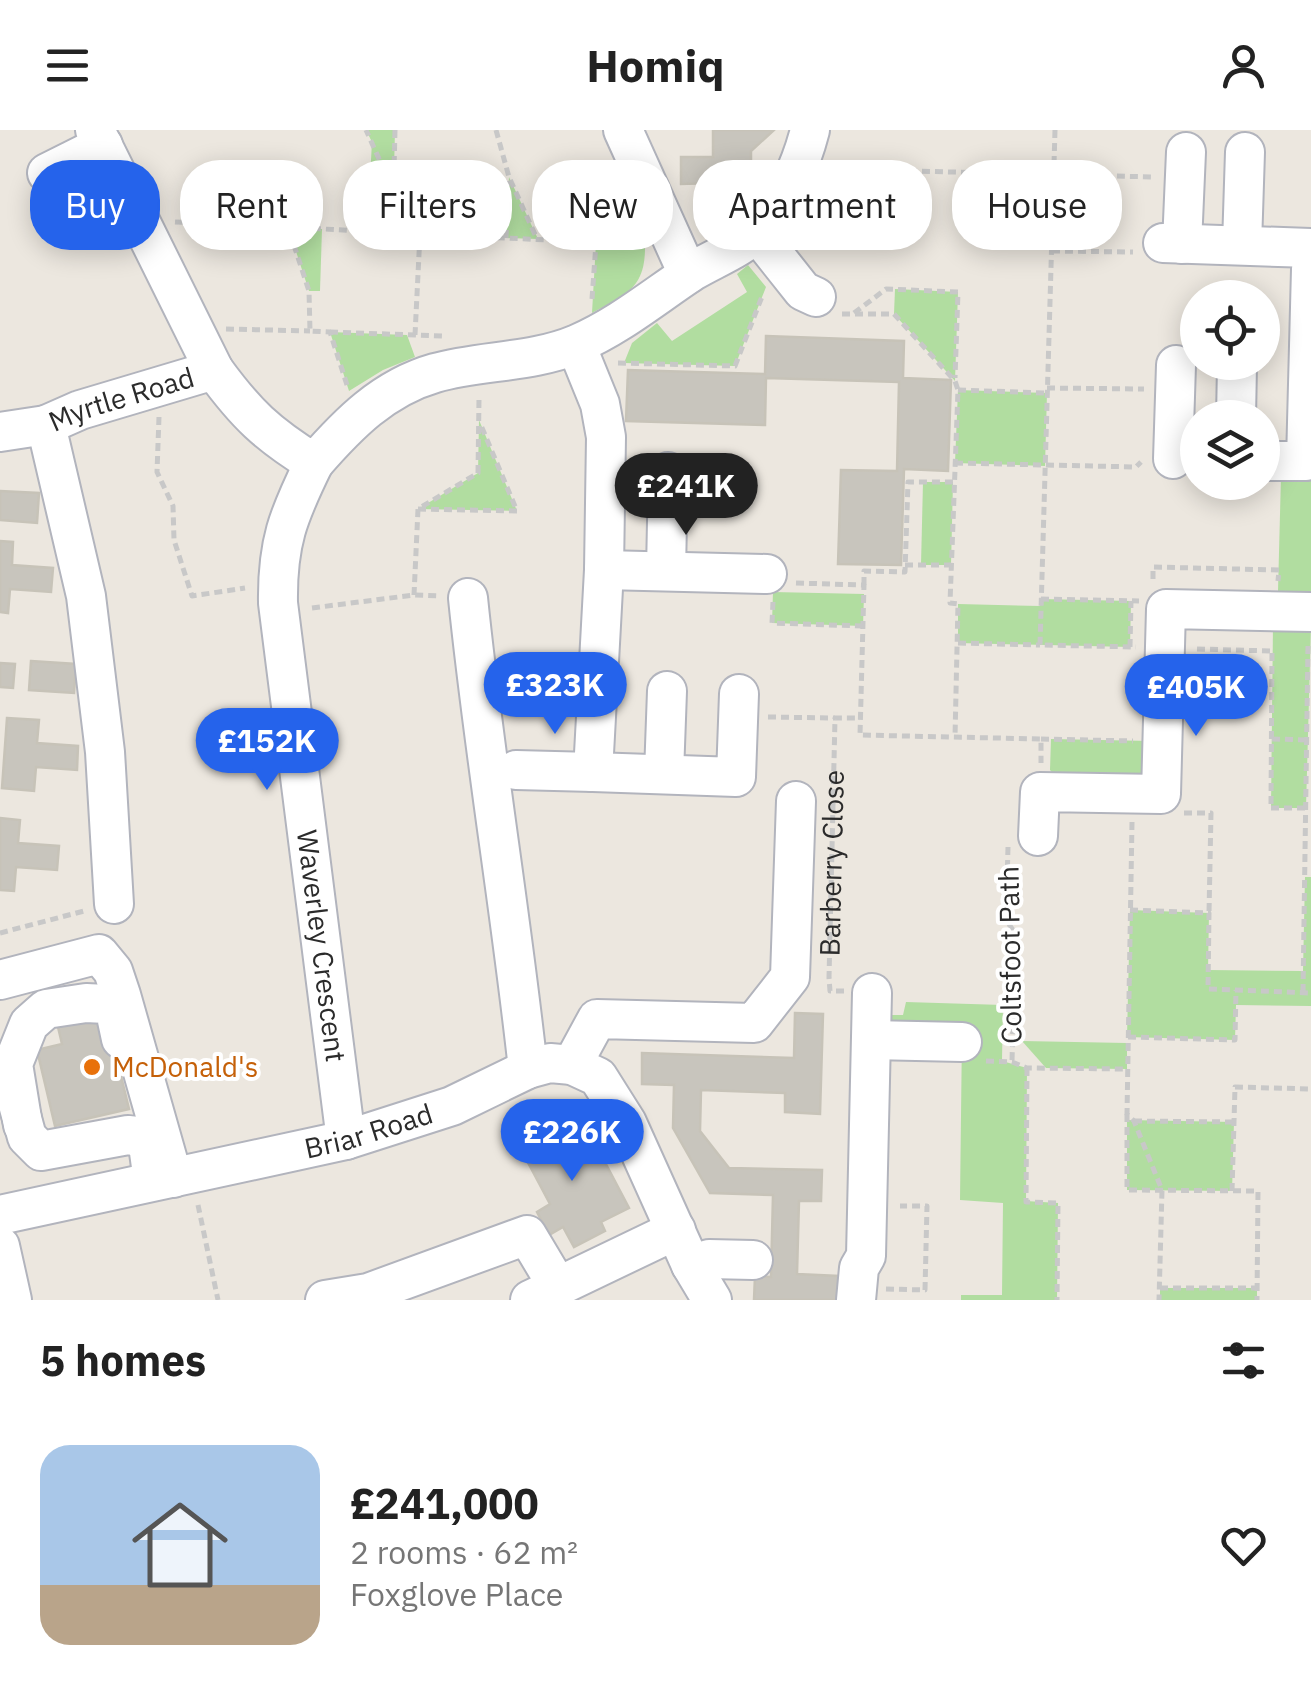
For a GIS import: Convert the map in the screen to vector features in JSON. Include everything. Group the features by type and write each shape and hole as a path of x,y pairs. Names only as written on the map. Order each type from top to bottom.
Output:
{"street":[{"path":"623,130 682,260"},
{"path":"801,160 810,130"},
{"path":"66,160 99,137 111,160"},
{"path":"1242,245 1245,152"},
{"path":"1176,165 1173,244 1311,248"},
{"path":"156,250 214,370"},
{"path":"314,463 356,415 388,394 433,374 534,356 584,340 636,312 682,260 709,250"},
{"path":"772,250 803,291 827,305"},
{"path":"1280,461 1306,461 1311,269"},
{"path":"584,340 606,437 604,570 593,772"},
{"path":"1172,459 1176,364"},
{"name":"Myrtle Road","path":"114,904 105,752 86,596 46,425 80,410 214,370 244,410 272,437 314,463"},
{"path":"0,432 46,425"},
{"name":"Waverley Crescent","path":"314,463 288,515 277,562 346,1140"},
{"path":"666,571 668,472"},
{"path":"604,570 770,578"},
{"path":"468,598 528,1069"},
{"path":"1040,792 1161,794 1162,741 1147,648 1166,609 1298,622"},
{"path":"664,774 667,690"},
{"path":"516,770 736,777 738,705"},
{"name":"Coltsfoot Path","path":"1038,836 1040,792"},
{"path":"712,1300 691,1265 627,1123 598,1078 572,1065 597,1019 754,1023 790,977 796,801"},
{"path":"0,980 99,954 113,971 121,995 138,1083 128,1135"},
{"path":"867,1295 859,1268 866,1256 872,992"},
{"path":"23,1125 6,1040 12,1013 32,997 47,994 60,996 67,1006 106,1004 115,1011 173,1178"},
{"path":"0,1028 27,1137 41,1151 137,1136 173,1178"},
{"path":"871,1040 962,1042"},
{"name":"Briar Road","path":"0,1215 346,1140 452,1106 528,1069 550,1063 572,1065"},
{"path":"325,1300 368,1293 527,1235 544,1294 676,1230"},
{"path":"0,1246 12,1300"},
{"path":"691,1265 709,1259 754,1260"}],"path":[{"path":"366,130 380,160"},
{"path":"394,160 395,130"},
{"path":"496,130 504,160"},
{"path":"1055,160 1056,130"},
{"path":"1122,169 1176,165"},
{"path":"512,185 532,227"},
{"path":"1040,645 1052,251 1150,252 1173,244"},
{"path":"296,250 309,291 310,332"},
{"path":"414,335 417,250"},
{"path":"595,250 584,340 735,366 766,286"},
{"path":"634,250 682,260"},
{"path":"853,314 886,289 958,292 950,603 958,604 955,737 1162,741"},
{"path":"827,305 853,314 894,314 955,381"},
{"path":"193,328 330,332 356,415"},
{"path":"418,509 478,474 480,366"},
{"path":"161,386 157,472 174,506 174,540 192,596 468,598"},
{"path":"958,390 1146,389 1146,406"},
{"path":"418,509 517,510 479,420"},
{"path":"955,464 1136,466 1172,459"},
{"path":"863,626 772,623 770,578 864,586 864,571 905,572 908,482 954,482"},
{"path":"414,595 418,509"},
{"path":"905,564 951,566"},
{"name":"Barberry Close","path":"864,586 860,736 955,737"},
{"path":"1041,598 1152,602"},
{"path":"1131,601 1147,648"},
{"path":"1298,622 1272,651 1271,806 1306,808"},
{"path":"1211,813 1208,990 1307,992 1307,740 1298,622"},
{"path":"958,642 1272,651"},
{"path":"738,705 860,718"},
{"name":"Barberry Close","path":"835,718 830,991 872,992"},
{"path":"1040,792 1041,739"},
{"path":"1272,739 1307,740"},
{"path":"1133,794 1127,1190 1258,1191 1257,1300"},
{"name":"Coltsfoot Path","path":"1012,1062 1015,933 1006,920 1008,837 1038,836"},
{"path":"0,932 114,904"},
{"path":"1130,910 1210,913"},
{"path":"1127,1038 1235,1040 1236,990"},
{"path":"962,1042 962,1060 1012,1062 1027,1068 1127,1069"},
{"path":"1027,1068 1026,1202 1058,1202 1057,1300"},
{"path":"1232,1191 1235,1087 1311,1089"},
{"path":"1127,1114 1134,1121 1162,1190 1160,1300"},
{"path":"1134,1121 1234,1122"},
{"path":"173,1178 218,1300"},
{"path":"867,1295 924,1290 926,1206 898,1206"},
{"path":"1160,1288 1257,1288"}],"green space":[{"path":"366,130 395,130 394,160 371,160 372,142"},
{"path":"512,183 532,226 532,239 512,238"},
{"path":"296,250 321,250 320,291 309,291"},
{"path":"596,250 645,250 642,271 632,288 592,313"},
{"path":"748,265 766,287 735,366 624,363 632,343 657,323 672,341 747,292 737,274"},
{"path":"895,289 958,292 955,381 894,314"},
{"path":"330,332 407,335 415,357 383,370 349,391"},
{"path":"958,390 1047,393 1045,466 955,463"},
{"path":"479,420 517,511 418,509 478,473"},
{"path":"1281,476 1311,476 1311,592 1278,591"},
{"path":"923,482 953,482 951,565 921,565"},
{"path":"773,592 864,594 863,626 772,623"},
{"path":"1041,599 1131,601 1130,647 958,643 958,604 1040,606"},
{"path":"1273,624 1311,625 1306,808 1271,808"},
{"path":"1051,739 1151,741 1147,776 1062,784 1050,770"},
{"path":"1305,877 1311,877 1311,1006 1236,1005 1235,1040 1127,1037 1130,910 1209,913 1208,970 1303,971"},
{"path":"906,1002 1003,1005 1002,1061 1027,1068 1026,1201 1058,1203 1057,1300 961,1300 961,1295 1002,1295 1003,1203 960,1200 962,1032 890,1029 882,1015 903,1015"},
{"path":"1022,1041 1127,1043 1127,1069 1046,1068"},
{"path":"1127,1120 1234,1122 1232,1191 1127,1190"},
{"path":"1160,1288 1257,1288 1257,1300 1160,1300"}],"building":[{"path":"713,130 774,130 751,151 751,160 693,160 693,184 681,184 681,157 713,157"},
{"path":"766,336 904,341 903,378 951,380 948,471 904,469 901,565 838,564 841,470 897,471 899,382 766,378 765,425 626,421 628,370 765,374"},
{"path":"0,491 39,493 37,523 0,520"},
{"path":"0,541 13,542 12,565 53,568 51,592 10,589 8,613 0,612"},
{"path":"31,661 76,664 74,693 29,690"},
{"path":"0,663 15,664 13,688 0,687"},
{"path":"7,718 39,720 37,743 78,746 77,770 36,767 34,791 2,788"},
{"path":"0,818 20,820 18,843 59,846 57,870 16,867 14,891 0,890"},
{"path":"795,1013 823,1014 820,1114 785,1112 785,1093 701,1090 700,1131 729,1168 822,1170 821,1201 799,1201 797,1274 839,1276 839,1300 754,1300 755,1276 771,1277 773,1195 710,1193 673,1128 674,1085 642,1084 642,1053 794,1058"},
{"path":"100,1017 111,1035 129,1109 55,1126 37,1050 62,1044 58,1027"},
{"path":"547,1121 561,1147 589,1132 629,1208 601,1222 605,1231 574,1247 563,1227 549,1235 537,1212 550,1204 515,1138"}],"place":[{"name":"McDonald's","path":"92,1067"}]}
